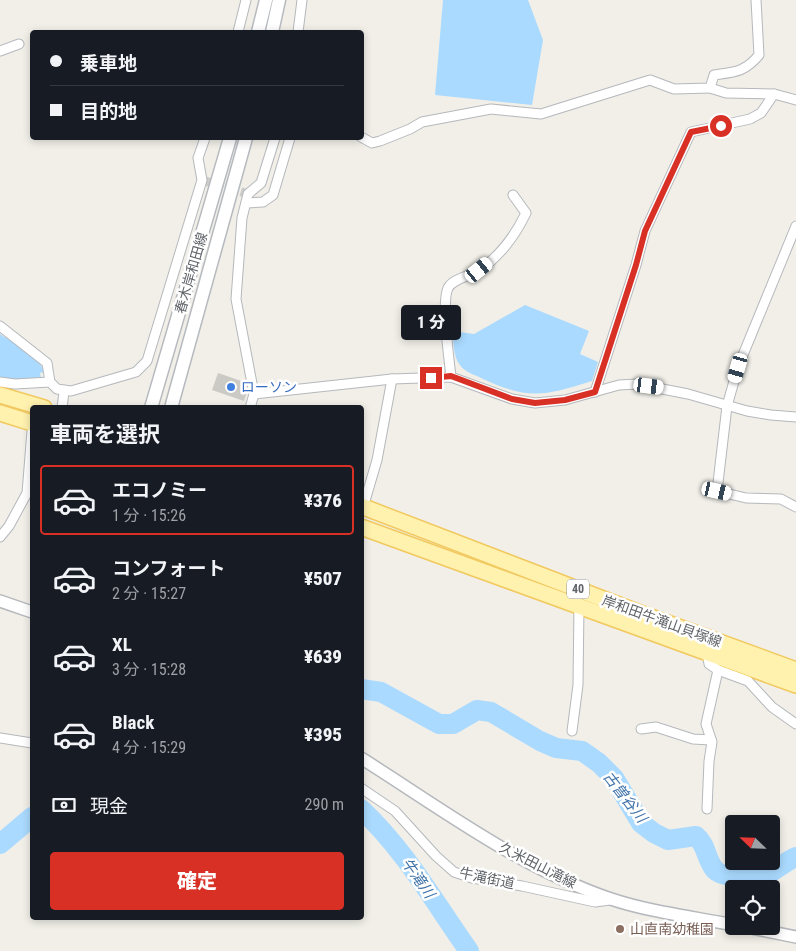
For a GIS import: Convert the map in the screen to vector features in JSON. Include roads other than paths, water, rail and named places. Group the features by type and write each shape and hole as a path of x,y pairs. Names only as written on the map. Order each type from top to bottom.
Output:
{"main road":[{"path":"258,30 266,0"},
{"path":"272,30 279,0"},
{"name":"春木岸和田線","path":"152,405 229,140"},
{"name":"春木岸和田線","path":"172,405 245,140"},
{"path":"0,395 34,405"},
{"path":"0,413 30,422"},
{"name":"岸和田牛滝山貝塚線","path":"364,510 796,670"},
{"name":"岸和田牛滝山貝塚線","path":"364,528 796,686"}],"street":[{"path":"238,30 246,0"},
{"path":"298,30 302,0"},
{"path":"710,88 714,75 741,71 759,55 756,0"},
{"path":"0,51 19,44"},
{"path":"364,138 372,142 380,141 422,122 490,109 541,114 650,80 674,89 710,88 726,93 774,94 796,100"},
{"path":"595,392 645,231 691,132 750,118 761,113 774,94"},
{"path":"0,326 47,363 50,382 57,389 64,392 136,372 147,361 202,180 198,158 204,140"},
{"path":"251,405 254,394 236,299 242,218 248,194 261,183 274,140"},
{"path":"246,203 263,202 273,196 289,140"},
{"path":"451,376 446,318 449,286 479,270 515,237 526,213 513,195"},
{"path":"796,226 738,368 727,406 717,491 746,498 781,498 796,507"},
{"path":"254,394 451,376 512,399 535,403 565,400 620,385 637,384 661,387 727,406 771,416 796,417"},
{"path":"364,502 377,460 392,380"},
{"path":"0,382 15,384 50,382"},
{"path":"62,405 64,392"},
{"path":"0,537 9,526 27,493 30,456"},
{"path":"0,601 30,611"},
{"path":"572,731 578,685 579,606"},
{"path":"707,653 709,664 718,670 748,681 772,707 796,724"},
{"path":"707,809 712,740 706,724 718,670"},
{"path":"641,729 656,727 693,739 712,740"},
{"path":"0,738 30,743"},
{"name":"久米田山滝線","path":"364,760 518,858 558,878 613,900 725,923"},
{"name":"牛滝街道","path":"364,790 395,810 436,856 454,872 472,878 596,902 613,900"},
{"path":"550,892 556,885 558,878"},
{"path":"780,934 796,937"}],"water":[{"path":"443,0 528,0 543,40 532,105 435,95"},
{"path":"525,305 589,331 580,354 598,362 592,381 561,390 525,393 499,386 464,370 455,354 452,331 474,334"},
{"path":"0,334 37,360 45,372 40,373 41,378 10,380 0,377"}],"waterway":[{"name":"古曽谷川","path":"364,689 381,692 439,724 453,724 477,710 491,712 540,741 556,748 582,751 599,763 614,778 641,823 654,833 668,840 696,836 700,840 712,866 719,873 741,877 764,875 796,857"},
{"name":"牛滝川","path":"364,812 406,859 469,951"},
{"name":"牛滝川","path":"0,844 30,819"}],"tunnel":[{"path":"202,180 248,194"}],"place":[{"name":"ローソン","path":"231,387"},
{"name":"山直南幼稚園","path":"620,929"}]}
